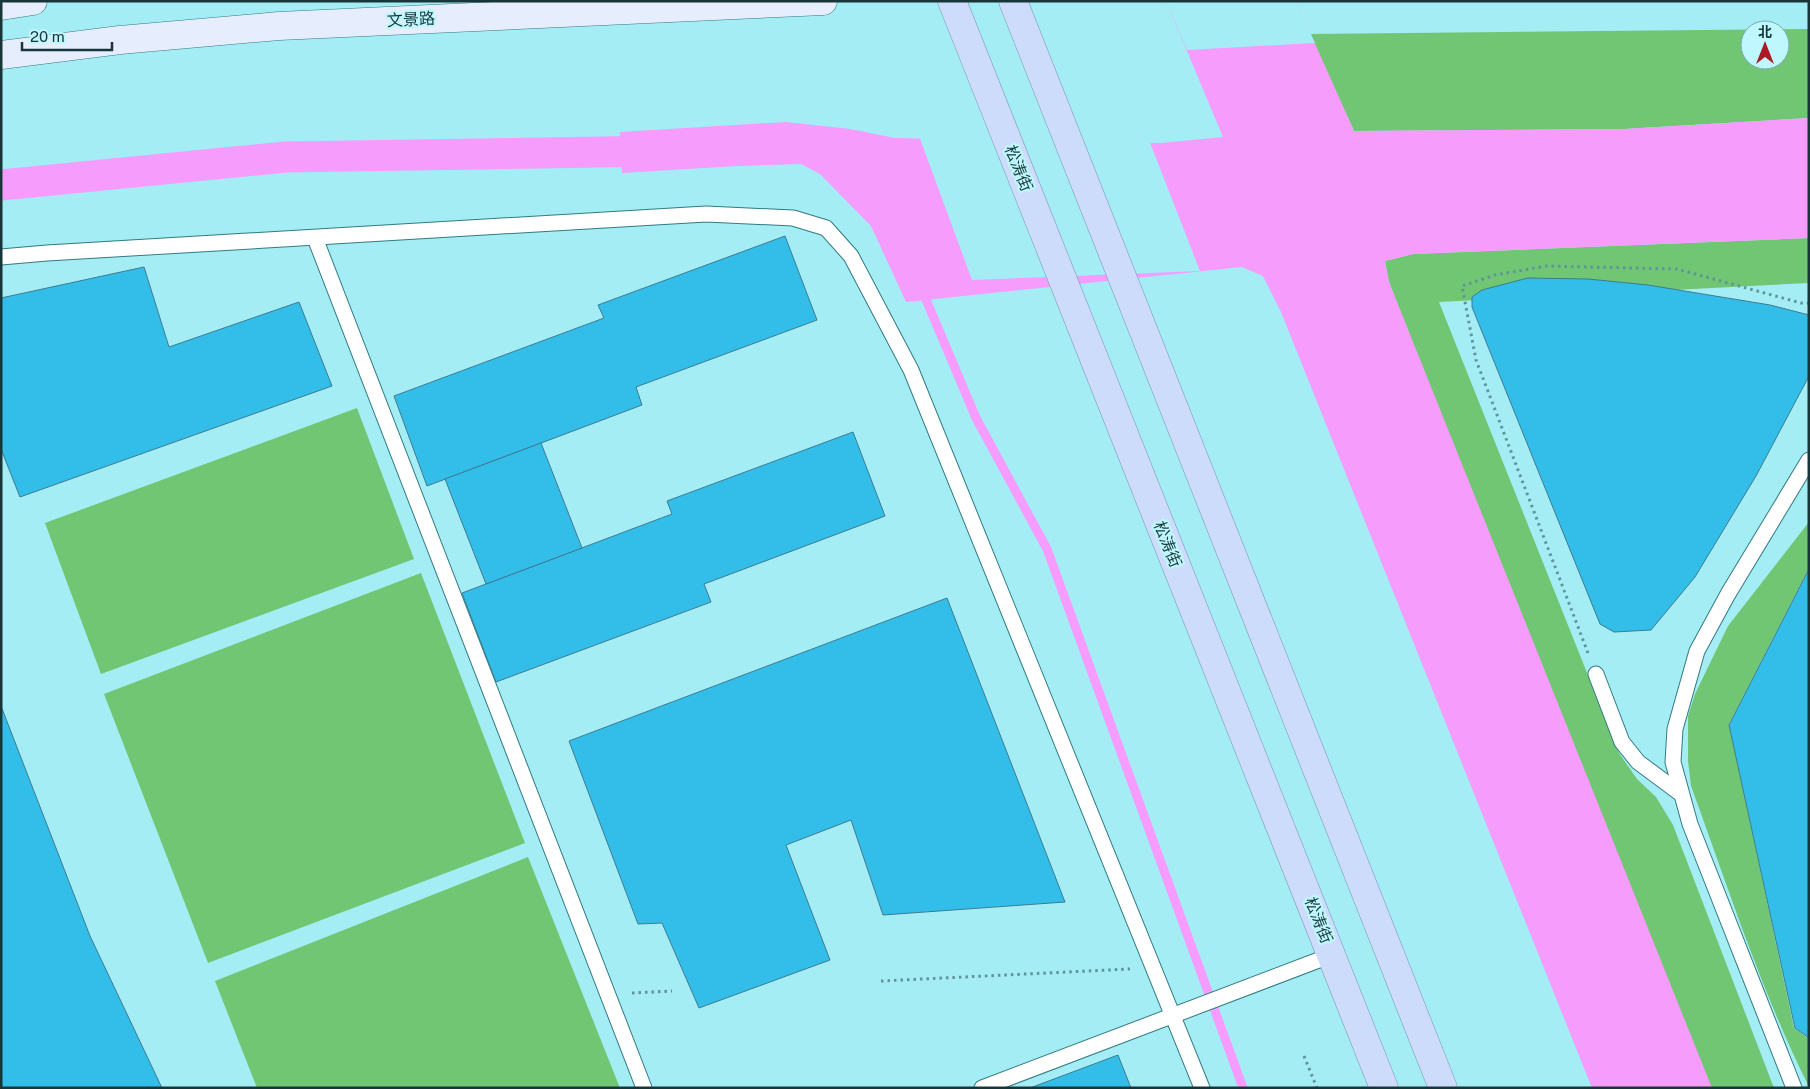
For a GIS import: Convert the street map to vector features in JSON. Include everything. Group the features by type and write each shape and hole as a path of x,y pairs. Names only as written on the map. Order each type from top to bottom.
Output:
{"main road":[{"path":"1,6 33,1"},
{"name":"文景路","path":"1,55 120,40 280,26 823,1"},
{"name":"松涛街","path":"952,1 1384,1088"},
{"path":"1013,1 1443,1088"}],"lane":[{"path":"1,257 706,214 793,218 826,228 851,256 911,370 1202,1088"},
{"path":"314,238 644,1088"},
{"path":"1794,1088 1690,824 1674,762 1675,729 1697,651 1728,594 1809,460"},
{"path":"1596,674 1622,742 1638,762 1681,794"},
{"path":"982,1088 1332,954"}],"path":[{"path":"1596,674 1476,360 1462,286 1495,275 1547,266 1677,270 1801,303 1809,303"},
{"path":"881,981 1153,968"},
{"path":"609,994 672,991"},
{"path":"1304,1056 1317,1088"}],"green space":[{"path":"1790,29 1809,29 1809,118 1624,129 1354,131 1310,34 1740,30 1740,70 1790,70"},
{"path":"1809,238 1809,283 1439,302 1619,753 1637,779 1656,797 1673,825 1774,1088 1704,1088 1389,282 1385,261 1413,254"},
{"path":"357,408 414,559 101,674 45,523"},
{"path":"1809,522 1809,568 1729,724 1794,1028 1809,1039 1809,1087 1760,976 1691,786 1688,761 1688,716 1695,694 1728,626"},
{"path":"421,573 525,843 208,963 104,694"},
{"path":"528,857 620,1088 257,1088 215,981"}],"shaded area":[{"path":"1166,1 1296,1 1354,131 1624,129 1809,118 1809,238 1413,254 1385,261 1389,282 1712,1088 1592,1088 1281,312 1263,276 1242,267 906,302 871,226 820,174 801,164 622,173 620,132 786,122 850,129 895,138 1161,143 1223,137"}],"pier":[{"path":"1166,1 1296,1 1315,43 1187,50"},
{"path":"919,136 1149,140 1200,271 972,280"}],"building":[{"path":"785,236 817,320 636,387 642,405 427,486 394,396 604,318 598,305"},
{"path":"144,267 169,347 299,302 332,386 20,497 1,449 1,298"},
{"path":"1528,278 1588,279 1648,285 1770,305 1809,315 1809,376 1756,476 1695,577 1651,630 1614,632 1600,624 1472,307 1472,297 1482,290"},
{"path":"853,432 885,516 704,584 711,602 496,682 462,593 672,514 667,501"},
{"path":"541,443 582,548 486,584 445,479"},
{"path":"1809,569 1809,1038 1795,1028 1729,725"},
{"path":"947,598 1065,902 883,915 851,820 786,845 830,960 699,1008 662,923 638,924 569,741"},
{"path":"1,706 90,936 162,1088 1,1088"},
{"path":"1118,1055 1131,1088 1030,1088"}],"waterway":[{"path":"1,185 286,157 664,151"},
{"path":"922,290 976,418 1047,549 1243,1088"}]}
